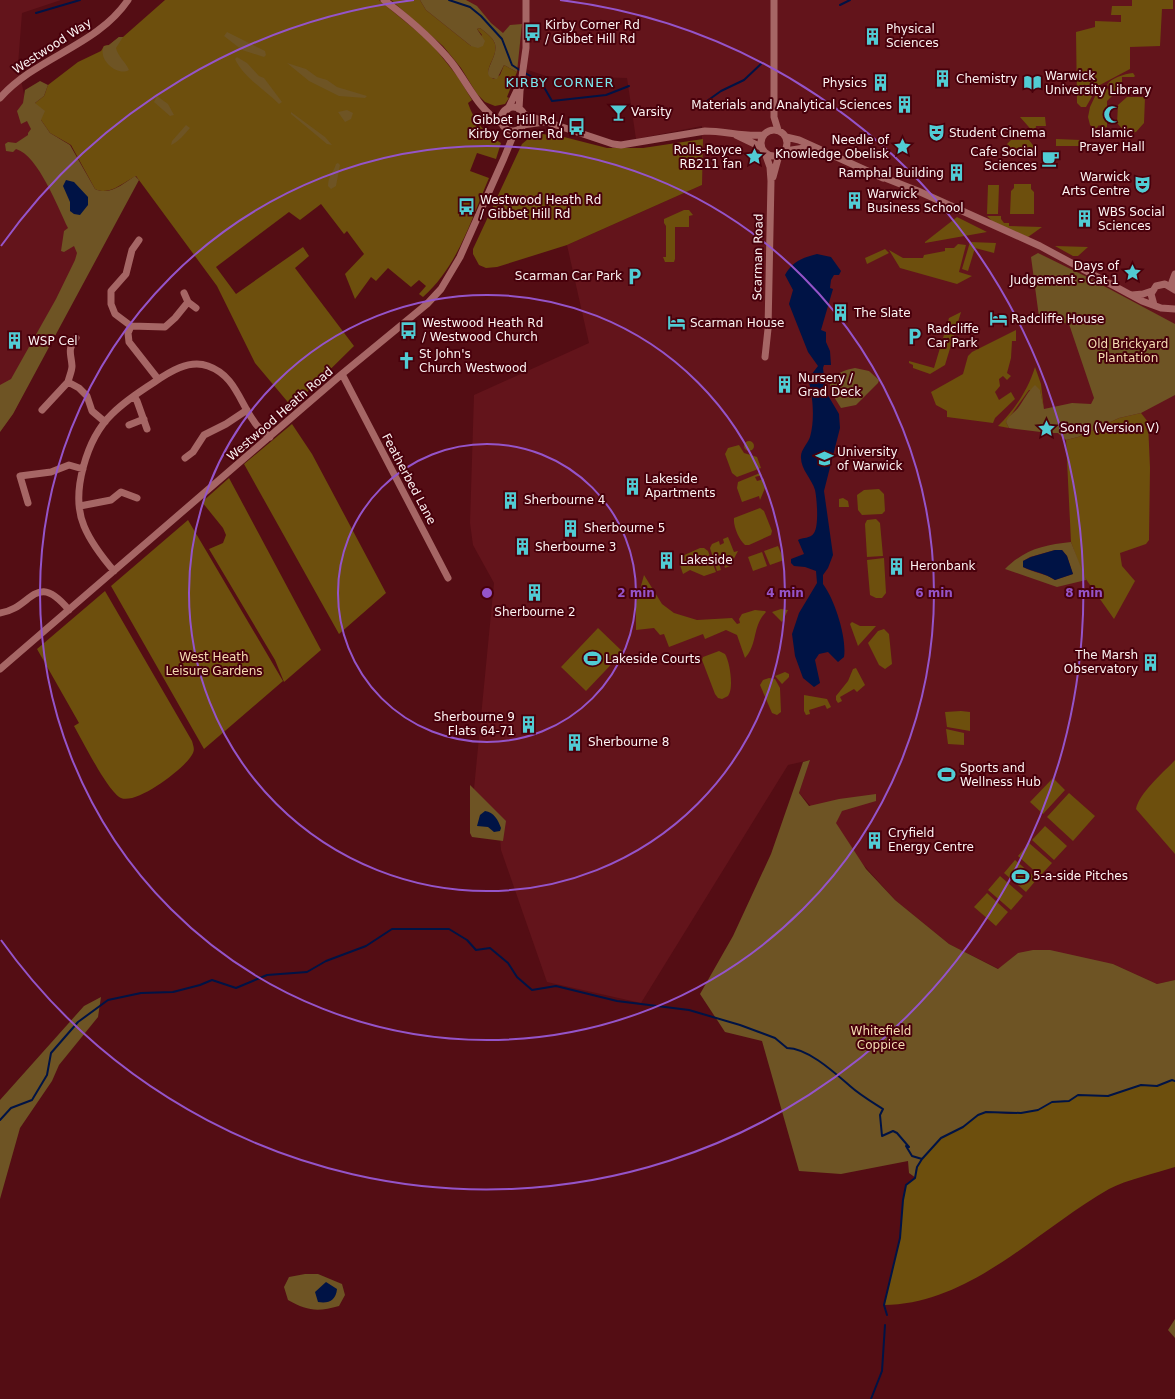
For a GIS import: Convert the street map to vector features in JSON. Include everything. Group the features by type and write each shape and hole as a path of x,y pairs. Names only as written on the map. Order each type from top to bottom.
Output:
{"street":[{"path":"117,13 120,0"},
{"name":"Westwood Way","path":"0,98 28,74 93,34 117,13 128,0"},
{"path":"384,0 421,30 443,52 490,117 502,124 506,129 513,131 523,125 544,122"},
{"path":"523,125 524,121 521,112 521,79 526,48 526,0"},
{"path":"774,0 774,117 778,130 786,137 799,140 811,147 880,176 1058,256 1130,294 1161,308 1172,309 1175,301"},
{"path":"502,124 501,117 521,79"},
{"path":"482,107 493,112 516,108 521,112 544,122 613,144 621,145 718,131 736,135 763,135"},
{"path":"770,130 774,117"},
{"path":"763,150 760,142 763,135 770,130 778,130"},
{"name":"Westwood Heath Road","path":"0,669 342,374 427,304 449,278 460,257 504,158 513,136 513,131"},
{"path":"736,135 772,156 811,147"},
{"path":"782,153 787,143 786,137"},
{"name":"Scarman Road","path":"763,150 770,167 771,181 768,331 765,357"},
{"name":"Scarman Road","path":"771,181 782,153"},
{"path":"139,240 132,250 126,274 111,291 111,304 115,314 131,326 165,327 175,318 188,302"},
{"path":"1175,274 1172,282 1175,291"},
{"path":"1154,305 1151,298 1152,291 1156,286 1165,284 1175,291"},
{"path":"1130,294 1144,294 1152,291"},
{"path":"184,293 188,302 196,308"},
{"path":"131,326 128,333 129,342 158,379"},
{"path":"42,410 68,382 72,367 69,352 76,338"},
{"path":"114,571 96,549 83,525 80,506 80,488 83,469 94,438 112,414 158,379 181,367 195,363 219,370 235,386 247,410 259,429 270,437"},
{"name":"Featherbed Lane","path":"342,374 352,389 448,578"},
{"path":"68,382 79,388 87,396 92,411 105,422"},
{"path":"134,396 147,429"},
{"path":"185,458 193,452 204,436 247,410"},
{"path":"129,425 144,419"},
{"path":"28,503 20,476 51,472 69,465 83,469"},
{"path":"80,506 111,500 122,492 138,498"},
{"path":"0,613 43,591 50,592 57,596 70,610"}],"shaded area":[{"path":"0,0 61,0 22,13 18,65 26,104 92,260 13,414 0,432"},
{"name":"University of Warwick","path":"458,0 1175,0 1175,980 1157,984 1113,964 1018,953 999,969 949,944 895,900 799,793 810,760 788,765 641,1003 547,982 501,850 500,836 470,830 494,583 473,545 470,523 474,395 589,343 567,245 702,185 702,126 636,139 627,78 546,76 516,66"},
{"path":"66,180 74,182 88,197 88,205 80,215 74,214 70,211 70,202 63,186"},
{"path":"817,254 831,257 841,271 839,275 834,275 831,280 830,288 833,289 821,330 826,332 826,342 830,351 831,365 824,365 823,368 826,392 839,414 840,428 824,491 833,555 828,568 823,575 823,584 832,599 839,619 844,640 844,657 838,662 828,652 819,654 815,660 820,683 814,687 803,678 795,656 792,634 799,613 817,583 816,571 805,567 794,566 791,563 791,559 804,554 798,540 812,535 816,530 817,525 815,490 804,470 801,456 812,430 812,400 808,379 818,366 808,352 789,304 793,290 785,275 791,266 798,261"},
{"path":"1055,550 1062,550 1067,556 1073,574 1055,580 1023,567 1023,561"},
{"path":"485,811 491,813 495,817 501,828 500,831 494,832 488,827 477,826 480,815"},
{"path":"326,1282 337,1289 335,1296 329,1302 318,1302 315,1292"}],"green space":[{"path":"165,0 379,0 430,42 458,77 472,100 468,103 480,126 501,143 496,159 477,153 470,171 489,178 455,257 435,285 423,297 419,294 426,286 419,280 411,287 388,268 376,281 371,277 355,299 345,274 364,254 347,231 344,234 321,204 300,220 289,212 216,267 236,294 303,247 309,256 295,268 354,346 292,407 255,363 217,286 136,176 111,190 100,191 95,189 71,145 50,133 41,120 35,103 44,96 48,85 78,62 101,51 104,46 109,45 119,37 123,37"},
{"path":"391,0 420,0 426,10 471,46 482,35 477,29 480,28 489,35 495,44 494,54 488,73 490,76 494,79 500,75 504,65 517,72 507,97 509,98 505,104 495,106 485,102 477,94 461,68 443,46"},
{"path":"420,0 466,0 477,6 491,23 503,33 510,25 522,24 517,72 504,65 497,79 491,78 488,75 488,71 494,56 495,44 491,37 480,28 477,29 485,41 483,46 478,48 471,46 426,10"},
{"path":"1132,0 1173,0 1173,9 1162,9 1160,46 1130,47 1130,69 1098,86 1086,107 1081,107 1077,103 1076,32 1095,27 1095,21 1121,22 1121,15 1111,15 1112,6 1132,6"},
{"path":"227,32 265,51 266,55 264,57 242,50 224,36"},
{"path":"119,37 123,37 116,48 118,54 129,70 124,72 109,66 103,56 104,46 109,45"},
{"path":"237,57 247,63 259,76 264,78 282,102 279,104 243,72 235,59"},
{"path":"287,63 306,69 317,77 327,80 337,87 367,96 365,98 339,96 309,81"},
{"path":"1133,73 1135,76 1134,77 1122,77 1122,86 1116,93 1107,85 1111,80"},
{"path":"40,81 48,85 44,96 35,103 45,111 41,120 50,133 70,145 95,189 100,191 111,190 135,176 139,180 13,414 0,432 0,385 11,379 56,299 77,253 74,246 64,252 61,251 64,231 68,228 39,171 24,153 16,149 13,152 6,151 5,144 8,142 16,143 28,135 31,129 27,121 21,124 17,111 23,103 25,90"},
{"path":"1105,86 1113,95 1107,101 1107,127 1102,128 1099,125 1096,129 1090,125 1088,117 1090,107 1098,90"},
{"path":"157,96 168,104 174,115 170,116 154,102"},
{"path":"1127,97 1145,97 1144,123 1136,132 1126,133 1117,123 1118,105"},
{"path":"347,110 353,113 351,119 345,122 338,112"},
{"path":"291,112 325,137 332,145 327,144 291,114"},
{"path":"1020,117 1045,117 1046,126 1036,126 1035,134"},
{"path":"186,125 190,128 179,140 171,145 172,141"},
{"path":"535,133 564,137 607,148 643,148 703,139 702,185 567,245 497,267 486,268 479,265 473,254 473,249 522,144"},
{"path":"1056,139 1081,140 1087,146 1056,146"},
{"path":"1011,140 1029,140 1035,148 1032,150 1013,150 1007,144"},
{"path":"338,163 340,165 336,186 331,189 328,186 329,178 336,164"},
{"path":"1014,184 1031,184 1031,189 1034,192 1034,214 1010,214 1011,191 1014,188"},
{"path":"988,185 999,185 998,214 987,214"},
{"path":"684,210 689,210 693,215 689,216 689,227 675,227 675,259 674,262 665,262 663,257 666,257 666,226 664,219"},
{"path":"987,216 1001,216 1004,223 1009,223 1009,226 1042,227 1028,237 993,222"},
{"path":"957,217 987,232 925,243 925,242"},
{"path":"970,242 996,243 994,253 975,248 968,271 962,269"},
{"path":"958,244 966,245 959,272 972,276 957,284 900,268 889,250 903,258 923,258 924,255 945,251 945,248 954,248"},
{"path":"1055,246 1088,247 1078,256 1073,256"},
{"path":"885,249 889,253 867,264 865,258"},
{"name":"Old Brickyard Plantation","path":"1038,253 1087,277 1175,324 1175,395 1141,413 1119,418 1078,437 1066,440 1058,433 1009,428 1006,422 1007,420 1035,385 1040,390 1044,409 1072,403 1091,404 1094,398 1069,324 1039,317 1031,257"},
{"path":"961,312 945,365 930,374 913,368 913,365 909,363 909,361 934,368 949,318"},
{"path":"1016,330 1016,341 1012,341 1011,358 1007,373 1011,376 1007,380 1003,376 999,379 1000,386 995,392 999,400 1011,392 1015,399 995,418 993,423 947,417 947,411 936,405 931,392 963,374 968,356 972,352"},
{"path":"1035,367 1041,384 1044,410 1040,390 1029,390 1006,422 1009,428 998,426 1020,399 1029,384"},
{"path":"855,368 869,371 879,380 878,383 856,405 841,408 831,392 829,377"},
{"path":"1141,413 1148,422 1150,468 1149,540 1146,544 1120,553 1122,566 1135,581 1114,619 1083,575 1071,542 1066,440 1078,437 1119,418"},
{"path":"292,424 312,454 386,593 339,634 244,464"},
{"path":"747,441 751,441 754,446 751,451 747,451 744,448 744,444"},
{"path":"739,445 744,453 757,457 761,468 737,477 732,473 725,454 728,448"},
{"path":"760,473 762,475 755,477 757,481 764,479 765,488 760,500 759,496 742,502 737,488 738,482"},
{"path":"229,478 321,650 284,682 275,660 209,549 223,543 226,535 223,528 202,502"},
{"path":"879,489 884,494 885,511 882,514 862,515 858,510 857,495 864,490"},
{"path":"843,498 848,501 849,507 839,507 839,499"},
{"path":"760,508 764,511 772,531 771,535 749,545 745,545 737,533 734,525 734,518"},
{"path":"876,519 880,523 883,556 867,557 865,524 867,520"},
{"name":"West Heath Leisure Gardens","path":"188,520 283,681 204,749 111,586"},
{"path":"728,537 734,552 738,551 730,566 725,568 723,562 719,563 721,570 717,571 710,548 712,544 719,541 720,545 724,543 723,539"},
{"path":"1071,542 1086,580 1057,587 1005,569 1012,562 1028,552 1061,543","holes":["1055,550 1062,550 1067,556 1073,574 1055,580 1023,567 1023,561 1030,557"]},
{"path":"778,546 784,560 770,565 764,551"},
{"path":"700,548 704,548 708,551 716,572 704,576 690,570 683,574 679,562 680,557"},
{"path":"762,552 767,566 753,571 748,557"},
{"path":"884,558 886,593 882,598 876,598 870,595 867,560"},
{"path":"644,575 662,604 674,613 697,620 732,618 737,624 740,623 739,619 742,614 755,610 765,611 766,612 759,623 749,653 745,658 737,635 726,630 705,639 703,634 669,647 664,634 660,635 654,628 636,630 636,604"},
{"path":"105,591 192,741 194,748 189,759 172,775 149,791 128,799 121,798 116,794 109,786 96,765 74,726 79,723 37,649"},
{"path":"781,609 788,610 782,622 772,612"},
{"path":"852,622 860,626 876,626 858,646 850,624"},
{"name":"Lakeside Courts","path":"598,628 623,652 586,691 561,667"},
{"path":"884,629 889,634 892,664 885,669 879,665 868,643 878,631"},
{"path":"719,651 725,654 727,658 731,675 730,693 722,699 718,698 715,694 702,660 703,657"},
{"path":"856,668 865,685 857,692 854,689 840,697 842,701 838,703 836,696 848,681 853,669"},
{"path":"785,672 789,674 789,677 782,684 775,676"},
{"path":"769,678 775,679 780,688 781,712 777,715 772,713 760,685 763,680"},
{"path":"804,695 827,699 831,707 827,709 825,705 809,710 810,714 806,715 804,711"},
{"path":"945,712 970,712 970,731 947,727"},
{"path":"946,729 964,733 964,745 948,744"},
{"name":"Whitefield Coppice","path":"810,760 799,793 809,806 839,799 876,794 876,801 842,811 836,823 866,869 895,900 949,944 998,969 1018,953 1033,950 1050,950 1113,964 1157,984 1175,980 1175,1081 1172,1080 1157,1086 1141,1085 1108,1096 1078,1095 1069,1101 1052,1102 1038,1110 1021,1113 986,1112 978,1115 963,1127 941,1138 922,1159 915,1171 916,1178 909,1173 908,1161 841,1174 799,1171 762,1041 725,1032 700,994 733,936 771,854 803,762"},
{"path":"1175,760 1175,854 1136,809 1142,796"},
{"path":"1053,778 1065,790 1043,814 1030,802"},
{"path":"470,785 506,821 503,841 472,837 470,833"},
{"path":"1069,793 1095,816 1073,841 1047,817"},
{"path":"1045,826 1067,846 1054,860 1032,840"},
{"path":"1029,843 1052,863 1040,876 1018,856"},
{"name":"5-a-side Pitches","path":"1015,860 1037,879 1026,892 1004,873"},
{"path":"1000,876 1023,896 1011,910 988,890"},
{"path":"987,893 1008,912 996,926 974,907"},
{"path":"101,997 98,1017 59,1065 52,1081 20,1128 0,1199 0,1100 84,1006"},
{"path":"1172,1080 1175,1081 1175,1167 1132,1180 1109,1189 1002,1262 974,1279 946,1292 916,1301 884,1305 900,1238 903,1200 906,1185 916,1178 915,1171 922,1159 941,1138 963,1127 978,1115 986,1112 1011,1114 1038,1110 1052,1102 1069,1101 1078,1095 1108,1096 1141,1085 1157,1086"},
{"path":"305,1274 318,1274 342,1284 345,1295 339,1306 319,1310 307,1308 288,1300 284,1287 289,1277"},
{"path":"1175,1319 1175,1338 1168,1330"}],"waterway":[{"path":"36,13 80,0"},
{"path":"449,0 470,7 481,16 502,39 512,65 521,71"},
{"path":"840,5 850,0"},
{"path":"707,101 721,91 744,80 762,63"},
{"path":"525,73 541,82 552,101 606,95 629,86"},
{"path":"0,1120 11,1108 32,1100 47,1075 51,1053 78,1022 108,1000 141,993 173,992 200,985 212,980 236,988 267,975 307,972 326,961 366,946 392,929 449,929 467,940 476,950 490,948 508,963 517,977 532,990 556,986 617,1001 689,1010 740,1025 775,1038 787,1048 804,1052 821,1062 858,1092 883,1109 880,1115 882,1136 893,1131 897,1133 909,1147 906,1146 912,1156 922,1159 941,1138 963,1127 978,1115 986,1112 1021,1113 1038,1110 1052,1102 1069,1101 1078,1095 1108,1096 1141,1085 1157,1086 1172,1080 1175,1081"},
{"path":"887,1315 884,1305 900,1238 903,1200 906,1185 915,1178 917,1167 922,1159"},
{"path":"871,1399 882,1371 885,1325"}],"place":[{"name":"Kirby Corner Rd / Gibbet Hill Rd","path":"532,32"},
{"name":"Physical Sciences","path":"873,36"},
{"name":"Chemistry","path":"943,79"},
{"name":"Physics","path":"880,83"},
{"name":"Warwick University Library","path":"1032,83"},
{"name":"Materials and Analytical Sciences","path":"905,105"},
{"name":"Varsity","path":"618,112"},
{"name":"Islamic Prayer Hall","path":"1112,114"},
{"name":"Gibbet Hill Rd / Kirby Corner Rd","path":"576,127"},
{"name":"Student Cinema","path":"936,133"},
{"name":"Needle of Knowledge Obelisk","path":"902,147"},
{"name":"Rolls-Royce RB211 fan","path":"755,157"},
{"name":"Cafe Social Sciences","path":"1050,159"},
{"name":"Ramphal Building","path":"957,173"},
{"name":"Warwick Arts Centre","path":"1143,184"},
{"name":"Warwick Business School","path":"854,201"},
{"name":"Westwood Heath Rd / Gibbet Hill Rd","path":"467,207"},
{"name":"WBS Social Sciences","path":"1085,219"},
{"name":"Days of Judgement - Cat 1","path":"1132,273"},
{"name":"Scarman Car Park","path":"635,276"},
{"name":"The Slate","path":"841,313"},
{"name":"Radcliffe House","path":"998,319"},
{"name":"Scarman House","path":"677,323"},
{"name":"Westwood Heath Rd / Westwood Church","path":"409,330"},
{"name":"Radcliffe Car Park","path":"914,336"},
{"name":"WSP Cel","path":"15,341"},
{"name":"St John's Church Westwood","path":"406,361"},
{"name":"Nursery / Grad Deck","path":"785,385"},
{"name":"Song (Version V)","path":"1047,428"},
{"name":"University of Warwick","path":"824,459"},
{"name":"Lakeside Apartments","path":"632,486"},
{"name":"Sherbourne 4","path":"511,500"},
{"name":"Sherbourne 5","path":"571,528"},
{"name":"Sherbourne 3","path":"522,547"},
{"name":"Lakeside","path":"667,560"},
{"name":"Heronbank","path":"897,566"},
{"name":"Sherbourne 2","path":"535,593"},
{"name":"Lakeside Courts","path":"592,659"},
{"name":"The Marsh Observatory","path":"1151,662"},
{"name":"Sherbourne 9 Flats 64-71","path":"528,724"},
{"name":"Sherbourne 8","path":"575,742"},
{"name":"Sports and Wellness Hub","path":"947,775"},
{"name":"Cryfield Energy Centre","path":"875,840"},
{"name":"5-a-side Pitches","path":"1020,876"}],"district":[{"name":"KIRBY CORNER","path":"560,82"}]}
